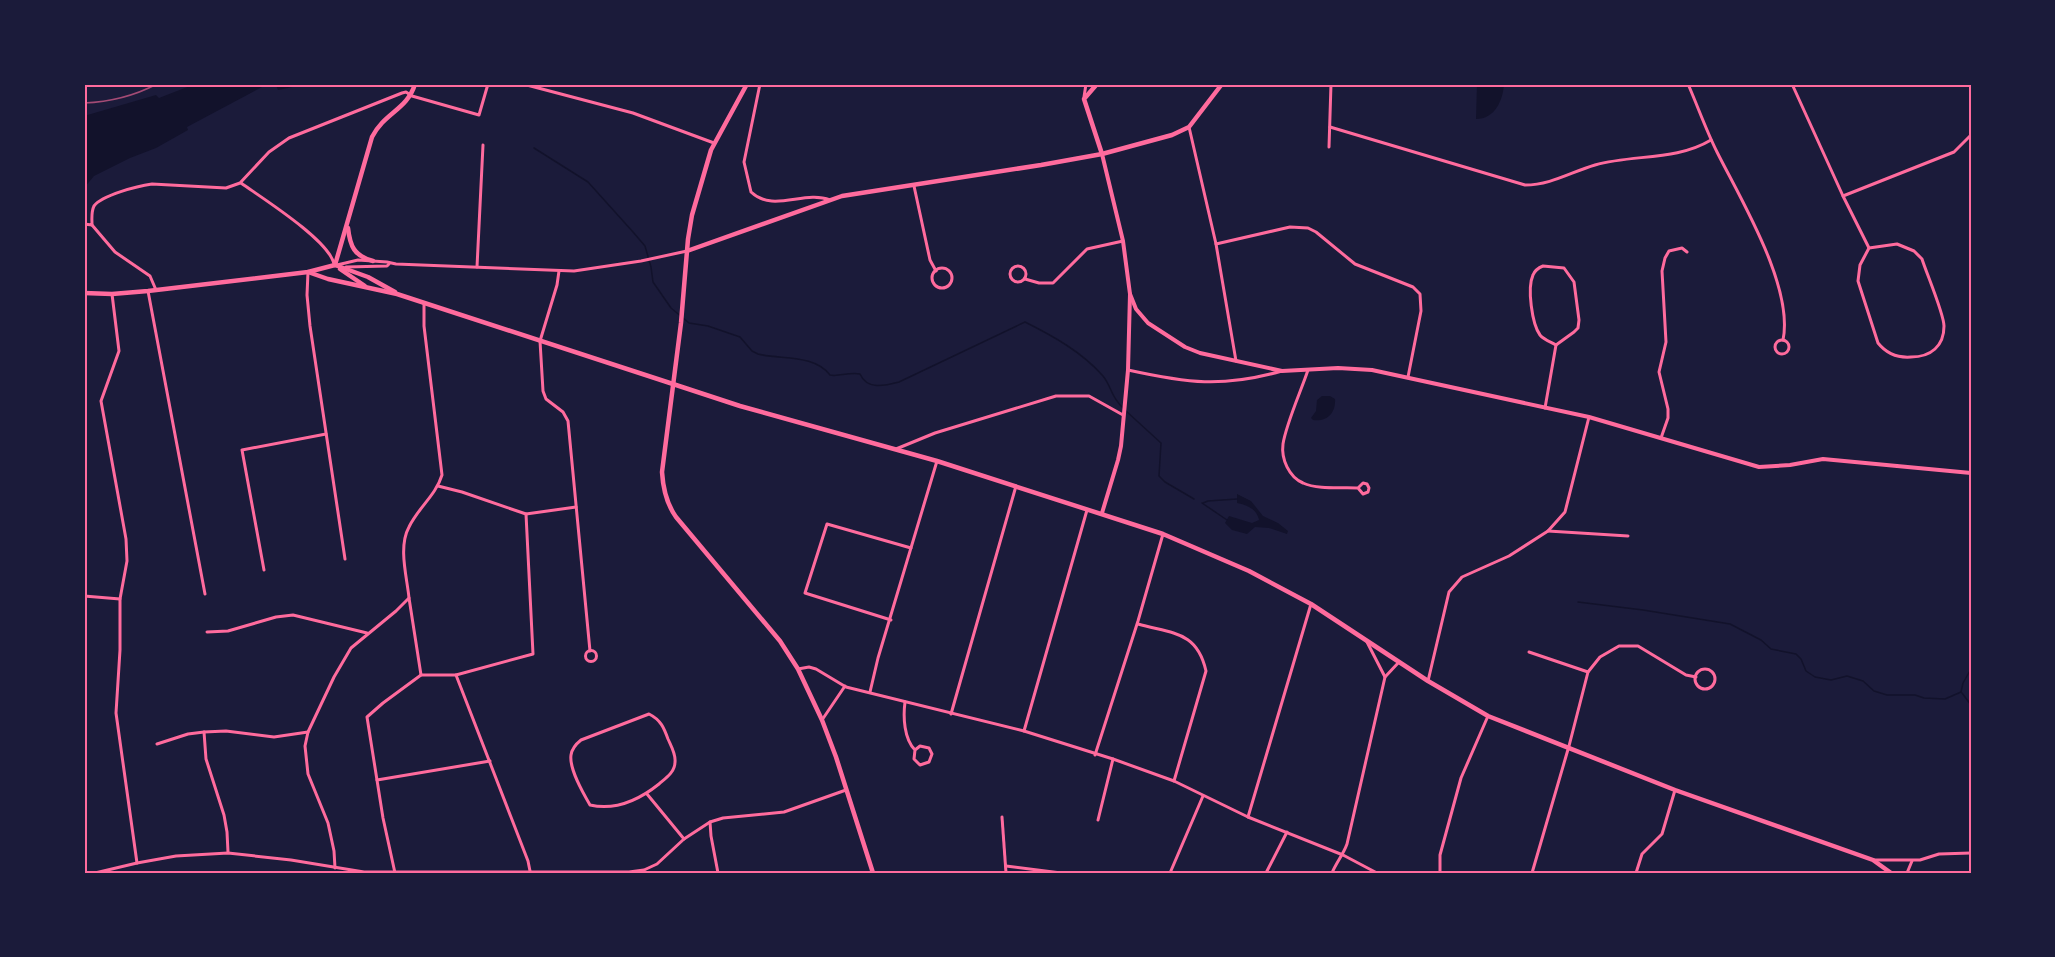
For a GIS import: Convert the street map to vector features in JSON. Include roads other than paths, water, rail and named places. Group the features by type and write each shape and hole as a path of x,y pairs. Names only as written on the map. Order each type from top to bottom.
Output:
{"main road":[{"path":"335,265 372,137 378,124 412,96 416,84"},
{"path":"747,84 714,143 706,161 698,191 687,251 681,323 662,472 663,488 671,510 780,641 798,669 822,720 848,789 873,873"},
{"path":"1096,84 1084,99 1102,154"},
{"path":"687,251 830,200 859,192 1102,154 1172,135 1189,127 1222,84"},
{"path":"347,225 356,253 361,258 373,261"},
{"path":"335,265 367,288"},
{"path":"84,293 112,294 148,291 308,272 335,265 368,277 398,294"},
{"path":"308,272 328,279 398,294 740,406 937,460 1163,534 1249,571 1311,604 1428,681 1488,716 1569,746 1675,790 1873,860 1891,873"}],"street":[{"path":"92,225 93,209 99,201 142,186 152,184 226,188 240,183 269,152 289,138 402,93 406,92 412,96 479,115 488,84"},
{"path":"523,84 638,115 714,143"},
{"path":"760,84 744,162 751,192 761,199 773,201 814,196 830,200"},
{"path":"1084,99 1086,84"},
{"path":"1329,147 1331,84"},
{"path":"1688,84 1711,140 1773,266 1785,316 1784,340 1788,348 1785,353 1780,354 1776,351 1775,345 1777,341 1784,340"},
{"path":"1792,84 1869,248"},
{"path":"1189,127 1216,244 1237,362"},
{"path":"1330,128 1525,185 1550,183 1597,165 1642,156 1683,153 1711,140"},
{"path":"1843,196 1954,152 1971,135"},
{"path":"477,267 483,145"},
{"path":"1102,154 1123,242 1130,294 1128,370 1118,460 1102,513"},
{"path":"240,183 285,214 326,248 333,256 335,265"},
{"path":"914,184 930,260 936,271"},
{"path":"84,224 92,225 115,252 150,276 156,290"},
{"path":"1216,244 1290,227 1308,228 1356,264 1413,287 1420,294 1421,311 1408,377"},
{"path":"1025,279 1026,272 1022,267 1016,266 1011,270 1010,277 1014,282 1025,279 1039,283 1053,283 1087,249 1123,242"},
{"path":"1897,244 1914,251 1922,259 1944,324 1936,350 1913,357 1899,356 1882,348 1878,343 1858,280 1860,265 1869,248 1897,244"},
{"path":"1662,438 1668,418 1659,372 1666,342 1662,271 1669,251 1682,249 1687,252"},
{"path":"335,265 348,261 373,261 389,264 574,271 641,261 687,251"},
{"path":"335,265 359,268 389,264"},
{"path":"1545,408 1556,345 1578,328 1579,320 1574,282 1564,268 1543,266 1536,269 1532,276 1532,309 1535,326 1541,336 1556,345"},
{"path":"943,269 949,272 951,280 947,286 940,288 934,284 932,278 936,271 943,269"},
{"path":"559,271 540,341 543,391 546,399 563,412 567,421 590,651"},
{"path":"308,272 307,295 310,324 345,559"},
{"path":"148,291 205,594"},
{"path":"112,294 119,351 101,401 126,539 127,561 120,598 116,727 137,863"},
{"path":"1130,294 1136,309 1148,324 1165,335 1200,353 1237,362 1282,371 1358,368 1408,377 1589,417 1759,467 1790,465 1823,459 1971,473"},
{"path":"421,675 409,598 405,537 409,527 438,486 442,475 424,326 424,303"},
{"path":"1128,370 1177,381 1227,383 1255,379 1282,371"},
{"path":"1308,370 1282,446 1287,466 1293,476 1302,483 1312,486 1358,488"},
{"path":"896,449 935,433 1056,396 1089,396 1123,414"},
{"path":"1428,681 1449,592 1462,577 1509,556 1548,531 1565,513 1589,417"},
{"path":"264,570 242,450 326,434"},
{"path":"870,692 937,460"},
{"path":"438,486 526,514 576,507"},
{"path":"951,714 1016,486"},
{"path":"1024,731 1088,509"},
{"path":"395,873 376,780 367,717 421,675 456,675 533,654 526,514"},
{"path":"891,620 805,593 827,524 911,548"},
{"path":"1548,531 1628,536"},
{"path":"1095,755 1163,534"},
{"path":"84,596 120,598"},
{"path":"335,868 328,823 308,774 305,746 308,732 351,648 409,598"},
{"path":"1248,817 1311,604"},
{"path":"207,632 228,631 276,617 293,615 368,633"},
{"path":"1137,624 1190,640 1203,658 1206,671 1173,782"},
{"path":"1366,641 1385,677"},
{"path":"1532,873 1588,672 1600,657 1619,646 1638,646 1686,675 1696,677"},
{"path":"1529,652 1588,672"},
{"path":"1332,873 1343,855 1385,677 1400,662"},
{"path":"798,669 810,667 822,671 845,686 1024,731 1113,759 1173,782 1248,817 1343,855 1377,873"},
{"path":"1708,669 1714,674 1715,682 1710,688 1702,688 1697,684 1696,677 1700,671 1708,669"},
{"path":"456,675 530,871"},
{"path":"822,720 845,686"},
{"path":"905,702 905,723 908,738 915,750 913,756 920,765 929,762 932,754 929,748 920,746 915,750"},
{"path":"649,714 656,718 662,724 675,761 673,771 647,794 626,804 609,807 590,805 582,792 572,764 571,754 574,746 581,740 642,716 649,714"},
{"path":"1440,873 1440,855 1461,778 1488,716"},
{"path":"157,744 188,734 204,732 226,731 274,737 308,732"},
{"path":"204,732 206,759 224,815 228,853"},
{"path":"1098,820 1113,759"},
{"path":"376,780 490,761"},
{"path":"95,873 176,856 228,853 364,872 629,872 644,870 657,864 684,839 710,822 723,818 784,812 848,789"},
{"path":"1636,873 1642,855 1662,834 1675,790"},
{"path":"647,794 684,839"},
{"path":"1170,873 1203,796"},
{"path":"1002,817 1006,873"},
{"path":"710,822 718,873"},
{"path":"1266,873 1287,832"},
{"path":"1873,860 1912,861 1954,852 1971,853"},
{"path":"1907,873 1912,861"},
{"path":"1006,866 1061,873"}],"waterway":[{"path":"534,148 588,182 645,246 653,282 671,308 689,323 708,326 740,337 752,351 758,354 806,361 823,368 830,375 860,374 867,383 876,386 899,382 1025,322 1086,359 1103,376 1123,408"},
{"path":"1126,411 1161,443 1159,476 1194,499"},
{"path":"1203,503 1237,499"},
{"path":"1202,503 1227,520"},
{"path":"1578,602 1730,624 1761,640 1771,649 1796,654 1806,671 1815,677 1831,680 1847,676 1863,681 1874,691 1887,695 1915,695 1945,699 1961,692"},
{"path":"1961,692 1971,669"},
{"path":"1962,693 1971,705"}],"railway":[{"path":"84,103 121,98 157,84"}]}
